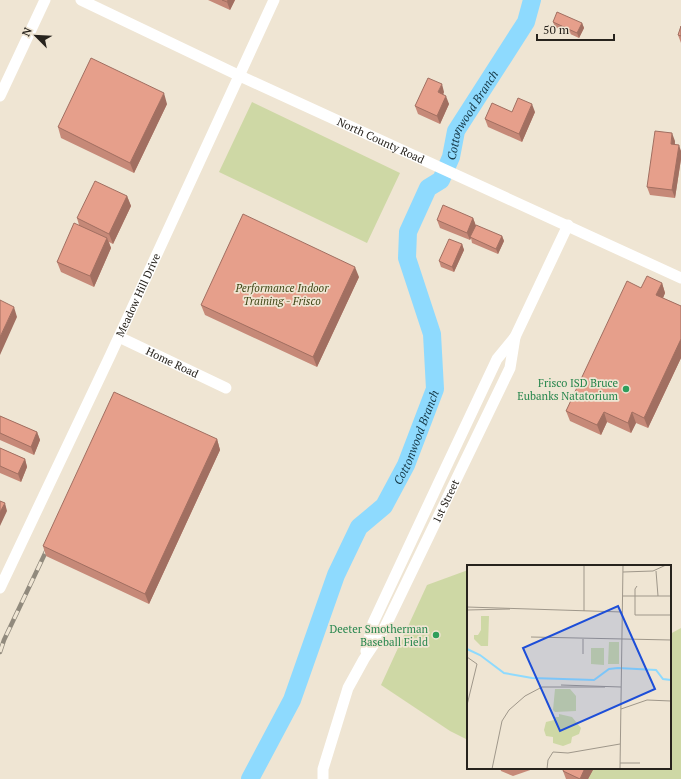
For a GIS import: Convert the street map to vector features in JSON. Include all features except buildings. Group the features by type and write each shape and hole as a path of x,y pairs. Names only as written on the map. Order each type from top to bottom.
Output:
{"street":[{"path":"0,96 45,0"},
{"name":"North County Road","path":"81,0 240,76 464,177 681,278"},
{"name":"Meadow Hill Drive","path":"0,588 119,337 274,0"},
{"name":"1st Street","path":"364,659 373,623 439,482 497,359 515,337 568,225"},
{"name":"Home Road","path":"119,337 226,388"},
{"name":"1st Street","path":"323,779 323,769 348,688 364,659 384,629 510,368 515,337"},
{"path":"439,482 452,488"}],"green space":[{"path":"252,102 400,173 367,243 219,172"},
{"name":"Deeter Smotherman Baseball Field","path":"467,570 467,740 450,731 381,685 427,585"},
{"path":"681,628 681,779 568,779 573,769 671,769 671,633"}],"waterway":[{"name":"Cottonwood Branch","path":"250,779 292,700 336,575 359,527 384,506 406,465 435,389 432,334 407,258 408,232 428,188 441,180 451,157 456,131 526,22 532,0"}],"railway":[{"path":"0,652 4,640 50,543"}],"place":[{"name":"Frisco ISD Bruce Eubanks Natatorium","path":"626,389"},
{"name":"Deeter Smotherman Baseball Field","path":"436,635"}],"park label":[{"name":"Performance Indoor Training - Frisco","path":"282,294"}]}
